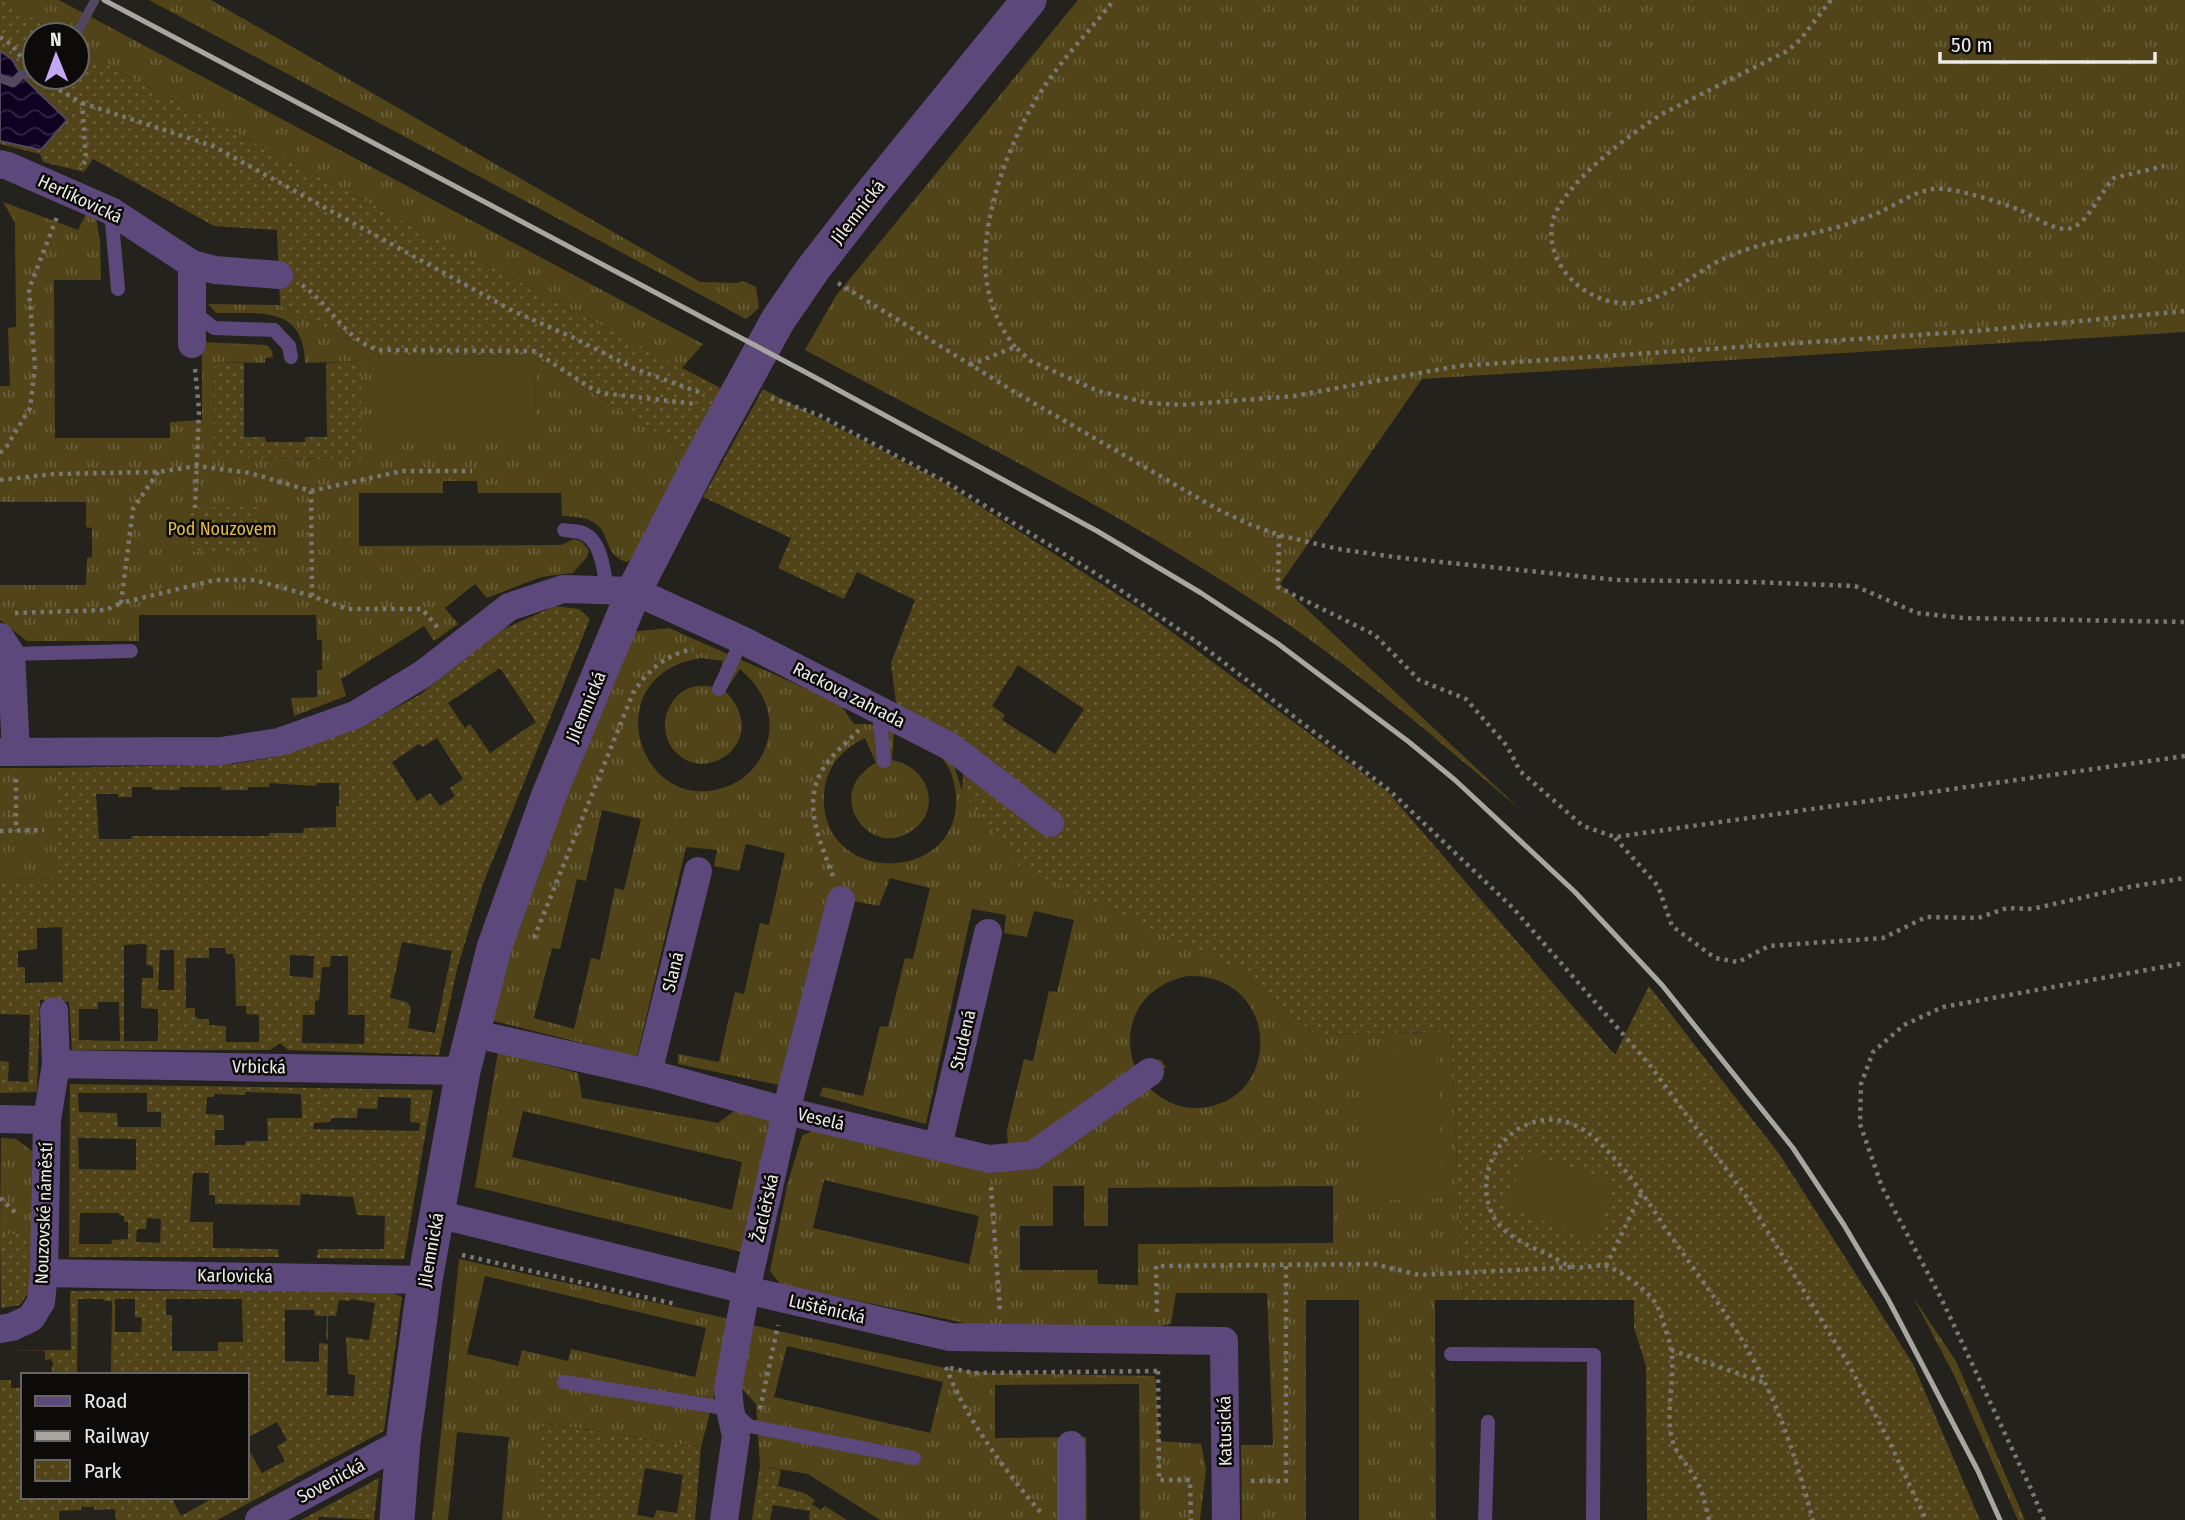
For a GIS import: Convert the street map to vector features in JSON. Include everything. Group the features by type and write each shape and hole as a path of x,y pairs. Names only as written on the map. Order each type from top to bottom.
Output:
{"street":[{"name":"Jilemnická","path":"397,1520 403,1442 425,1280 471,1033 494,948 621,591 732,405 778,320 813,269 1029,0"},
{"name":"Herlíkovická","path":"0,164 111,211 192,264 215,270 279,275"},
{"path":"192,264 192,344"},
{"path":"8,634 8,752 221,751 279,742 355,715 423,674 509,607 563,589 621,591"},
{"name":"Rackova zahrada","path":"621,591 738,648 879,709 951,747 1050,823"},
{"name":"Slaná","path":"648,1073 698,871"},
{"name":"Žacléřská","path":"724,1520 736,1436 728,1388 746,1290 786,1111 841,900"},
{"name":"Studená","path":"939,1146 988,933"},
{"path":"47,1120 56,1064 54,1011"},
{"name":"Veselá","path":"471,1033 648,1073 786,1111 989,1160 1033,1155 1157,1068"},
{"name":"Vrbická","path":"56,1064 463,1071"},
{"name":"Nouzovské náměstí","path":"0,1119 47,1120 41,1302 31,1318 12,1327 0,1329"},
{"name":"Luštěnická","path":"437,1214 950,1337 1224,1341"},
{"name":"Karlovická","path":"44,1273 425,1280"},
{"name":"Katusická","path":"1224,1341 1226,1520"},
{"name":"Sovenická","path":"258,1520 403,1442"},
{"path":"1071,1445 1071,1520"}],"lane":[{"path":"111,211 118,289"},
{"path":"192,311 214,328 274,330 289,346 290,357"},
{"path":"564,530 583,532 596,543 602,564 621,591"},
{"path":"8,634 131,651"},
{"path":"719,689 738,648"},
{"path":"879,709 884,761"},
{"path":"1451,1354 1594,1355 1593,1520"},
{"path":"564,1382 730,1409 749,1426 914,1458"},
{"path":"1485,1520 1488,1422"}],"path":[{"path":"1114,0 1044,86 1021,125 1004,165 990,215 986,261 988,288 995,313 1015,347 1031,361 1098,391 1148,403 1181,405 1294,396 1458,366 1976,331 2185,311"},
{"path":"1831,0 1800,40 1787,51 1662,114 1583,175 1564,198 1555,213 1551,228 1554,251 1563,272 1602,299 1632,303 1667,292 1707,266 1751,247 1845,225 1877,214 1916,194 1939,188 2019,210 2056,227 2074,228 2082,222 2114,178 2164,166"},
{"path":"0,37 12,45 21,58"},
{"path":"62,91 82,103 213,146 513,311 635,369 732,405"},
{"path":"0,453 30,408 35,367 29,289 67,192 86,160 82,103"},
{"path":"813,269 970,365 1219,510 1279,535 1338,549 1402,558 1617,580 1855,586 1917,613 1964,618 2185,622"},
{"path":"279,275 308,288 355,338 378,350 534,351 601,393 691,404 732,405 755,393 819,415 946,482 1092,571 1196,640 1388,790 1513,908 1649,1064 1746,1196 1849,1365 1926,1520"},
{"path":"192,344 199,410 195,508"},
{"path":"970,365 1015,347"},
{"path":"0,480 54,474 158,472 197,466 250,473 311,491 402,471 472,471"},
{"path":"121,603 133,509 158,472"},
{"path":"311,491 312,596"},
{"path":"1279,535 1278,587 1375,635 1419,680 1466,699 1507,746 1520,771 1583,826 1615,837 2185,756"},
{"path":"8,634 215,580 254,580 348,608 422,609 455,648"},
{"path":"531,945 634,693 644,676 662,661 690,650 738,648"},
{"path":"841,900 816,830 812,795 824,766 879,709"},
{"path":"8,752 16,831"},
{"path":"0,831 44,830"},
{"path":"1615,837 1658,886 1672,926 1715,958 1738,962 1769,946 1883,938 1926,916 1978,918 2007,908 2032,909 2129,887 2185,878"},
{"path":"2044,1520 1942,1300 1882,1187 1860,1124 1861,1084 1873,1052 1903,1025 1943,1007 2185,963"},
{"path":"1573,1267 1516,1239 1501,1228 1490,1211 1486,1194 1490,1161 1498,1146 1510,1134 1525,1125 1556,1120 1573,1124 1586,1131 1626,1172 1726,1314 1765,1382 1788,1437 1813,1520"},
{"path":"989,1160 1001,1316 990,1315"},
{"path":"1606,1266 1641,1194"},
{"path":"454,1253 686,1307"},
{"path":"1157,1318 1156,1266 1374,1264 1419,1275 1606,1266 1637,1284 1651,1297 1661,1315 1671,1350 1672,1441 1699,1485 1709,1520"},
{"path":"1246,1481 1286,1481 1286,1265"},
{"path":"758,1416 780,1316"},
{"path":"1671,1350 1765,1382"},
{"path":"946,1367 965,1409 1028,1499 1047,1520"},
{"path":"1158,1371 1159,1480 1190,1480 1191,1520"}],"green space":[{"path":"0,0 5,0 37,21 21,21 21,75 12,59 0,51"},
{"path":"5,0 59,0 703,344 682,368 105,64 91,55 91,21 37,21"},
{"path":"149,0 211,0 700,282 743,281 756,287 759,308 746,319"},
{"path":"1078,0 2185,0 2185,332 1422,379 1280,584 1521,810 1349,669 1231,586 1051,481 805,350 835,297"},
{"path":"91,55 728,392 688,452 535,357 381,356 280,305 277,230 214,226 93,159 84,172 43,162 40,154 0,144 0,141 41,150 67,120 37,91 91,91"},
{"path":"3,202 78,230 86,214 96,219 100,240 101,280 54,280 55,438 170,438 170,422 202,420 202,342 267,345 273,357 265,358 265,363 214,362 213,458 361,459 361,361 305,363 303,344 297,331 288,322 263,314 216,313 208,304 280,305 381,356 381,434 534,434 535,357 688,452 633,559 626,562 611,550 600,528 593,522 562,516 561,493 478,493 477,481 443,481 443,493 359,493 359,546 561,545 574,539 581,541 589,550 587,557 573,573 541,577 487,598 475,584 445,608 458,624 434,641 424,626 341,679 346,696 294,716 291,698 317,697 317,670 322,670 322,640 317,640 316,615 139,615 139,641 27,641 0,620 0,585 86,585 87,558 92,557 92,528 86,527 86,502 0,502 0,386 10,386 8,328 16,327 15,223"},
{"path":"381,356 535,357 534,434 381,434"},
{"path":"361,361 361,459 213,458 214,362 244,363 244,437 265,437 266,442 305,442 305,437 327,437 326,363"},
{"path":"763,389 939,480 1145,612 1388,792 1615,1055 1649,986 1780,1155 1913,1364 1980,1520 1647,1520 1646,1366 1634,1328 1634,1300 1463,1300 1451,1032 1315,1034 1239,970 1019,866 962,791 964,763 899,726 891,663 915,600 857,572 844,599 778,568 791,538 703,497","holes":["1018,665 1084,709 1055,754 1002,720 1005,715 992,706"]},
{"name":"Pod Nouzovem","path":"257,507 257,551 187,552 187,508"},
{"path":"555,606 579,609 590,619 483,884 457,969 439,1055 288,1050 280,1043 270,1050 72,1050 69,1002 40,1000 37,1092 0,1093 0,1061 9,1062 8,1081 28,1082 30,1015 0,1014 0,880 58,879 58,768 233,764 269,758 358,728 421,694 497,632","holes":["500,668 536,722 490,753 470,724 465,728 448,703","437,738 463,779 450,788 455,796 440,806 430,793 417,801 392,762 419,744 422,747","270,783 316,786 317,783 339,783 336,827 304,828 303,833 269,833 269,836 132,836 131,839 99,839 96,794 132,797 132,787 152,787 153,790 179,790 180,787 248,790 248,787 269,787","62,927 63,982 25,983 25,967 18,967 18,951 37,949 37,928","402,942 452,951 435,1033 408,1028 411,1008 407,1002 390,998","124,945 147,945 146,965 153,966 153,978 142,978 141,1008 158,1009 158,1041 124,1041","209,948 225,948 226,954 233,954 235,958 236,1006 246,1006 246,1014 259,1015 259,1042 226,1042 226,1026 209,1025 209,1019 195,1016 195,1008 186,1008 186,958 209,958","160,950 174,950 174,990 158,990","290,955 314,956 313,978 290,976","331,956 348,956 348,1015 365,1015 364,1044 302,1043 303,1015 315,1015 315,1001 319,1000 322,967 330,967","98,1002 119,1002 120,1041 79,1040 79,1009 98,1009"]},
{"path":"669,628 839,703 854,724 906,725 953,762 962,791 1239,970 1315,1034 1451,1032 1463,1300 1435,1300 1436,1520 1359,1520 1359,1300 1306,1300 1306,1520 1242,1520 1241,1445 1273,1445 1267,1293 1176,1293 1171,1324 1152,1328 989,1328 781,1285 770,1271 788,1182 802,1136 820,1127 997,1173 1009,1167 1007,1130 1024,1059 1033,1061 1049,991 1057,992 1074,920 1034,911 1027,937 1004,933 1006,915 972,909 926,1124 820,1096 823,1087 863,1096 880,1026 888,1027 905,958 913,959 930,888 890,878 879,906 828,896 779,1085 678,1064 678,1054 719,1062 735,992 744,994 760,923 769,925 785,853 746,844 739,871 714,866 717,850 686,847 637,1057 490,1020 534,875 630,632","holes":["701,658 723,661 715,687 689,688 675,699 667,714 666,732 672,748 685,760 700,764 715,761 728,754 738,742 742,726 738,709 725,691 740,669 760,692 769,719 768,739 760,759 739,781 701,791 674,784 653,767 641,743 639,716 647,691 667,670","894,733 932,750 941,757 953,781 956,796 952,826 937,847 915,859 890,863 865,859 843,846 828,825 824,795 827,777 836,761 849,748 865,738 876,763 860,775 853,789 852,804 856,817 865,828 877,836 891,838 906,834 918,826 929,805 924,782 917,772 892,760","602,810 641,819 624,890 615,888 600,960 591,958 574,1029 534,1018 552,948 560,949 577,879 586,881","1188,976 1219,981 1241,995 1255,1016 1260,1039 1257,1064 1246,1085 1226,1101 1199,1108 1177,1105 1146,1085 1166,1067 1160,1059 1136,1070 1131,1053 1132,1023 1147,998 1172,981","824,1180 979,1216 969,1264 813,1228","1053,1186 1084,1186 1084,1226 1108,1226 1108,1188 1333,1186 1333,1243 1138,1244 1138,1285 1098,1284 1097,1270 1020,1270 1020,1226 1053,1226"]},
{"path":"0,768 58,768 58,879 0,880"},
{"path":"498,1052 578,1073 582,1098 718,1123 741,1106 770,1116 773,1134 746,1253 475,1187","holes":["523,1111 742,1162 732,1210 512,1157"]},
{"path":"1437,1054 1443,1198 1368,1201 1362,1057"},
{"path":"70,1084 433,1090 404,1259 317,1258 318,1249 384,1249 385,1216 357,1215 353,1197 301,1194 300,1205 215,1204 215,1195 209,1195 209,1173 193,1173 190,1222 213,1222 213,1248 278,1249 279,1257 69,1257","holes":["78,1093 147,1093 147,1112 161,1112 161,1127 118,1127 117,1113 79,1112","214,1094 301,1094 302,1118 267,1118 268,1141 246,1141 245,1145 215,1145 215,1130 224,1130 224,1115 206,1114 207,1097 213,1097","378,1097 411,1098 410,1122 420,1123 419,1131 313,1129 314,1123 330,1122 332,1118 357,1118 358,1108 377,1109","78,1138 136,1139 136,1170 79,1169","80,1213 119,1213 124,1216 124,1222 128,1222 128,1239 112,1240 111,1244 79,1244","147,1218 161,1219 160,1243 136,1242 137,1229 146,1229"]},
{"path":"1,1138 16,1139 32,1151 34,1234 0,1234"},
{"path":"1526,1151 1613,1184 1594,1241 1506,1206"},
{"path":"0,1234 34,1234 32,1287 20,1305 1,1308"},
{"path":"459,1259 734,1320 701,1447 543,1423 539,1520 502,1520 509,1437 457,1432 448,1520 432,1520","holes":["485,1276 706,1328 695,1377 571,1349 568,1361 522,1350 518,1366 467,1354"]},
{"path":"387,1290 402,1297 384,1431 217,1520 116,1520 115,1509 95,1510 94,1507 81,1507 81,1510 59,1511 59,1520 0,1520 0,1380 11,1380 11,1388 21,1388 21,1499 172,1499 181,1516 211,1499 248,1499 248,1449 262,1473 285,1461 277,1446 287,1440 277,1422 248,1437 248,1373 111,1373 112,1301 78,1299 77,1373 51,1373 53,1363 51,1359 45,1360 45,1351 0,1351 71,1350 70,1291","holes":["115,1299 135,1299 135,1317 142,1318 141,1332 115,1332","166,1299 242,1299 243,1342 218,1342 218,1351 172,1351 172,1315 166,1315","339,1300 375,1303 369,1340 346,1337 348,1374 355,1375 354,1396 327,1395 328,1344 319,1343 319,1362 285,1361 285,1310 314,1310 315,1316 327,1316 328,1342 328,1316 336,1316"]},
{"path":"1913,1297 1956,1361 2025,1520 2018,1520 1954,1375"},
{"path":"752,1325 950,1369 993,1373 1155,1376 1160,1441 1201,1444 1206,1469 1200,1520 1140,1520 1139,1384 995,1385 995,1438 1086,1437 1087,1520 880,1520 808,1474 760,1466 756,1404 739,1385","holes":["787,1346 943,1382 930,1433 774,1397"]},
{"path":"542,1423 701,1447 695,1520 539,1520","holes":["645,1468 683,1475 677,1513 656,1510 654,1518 637,1515"]},
{"path":"760,1466 781,1470 778,1486 804,1493 815,1500 812,1504 821,1510 825,1506 847,1520 809,1520 810,1511 773,1505 770,1520 752,1520"},
{"path":"379,1478 374,1520 319,1517 318,1520 301,1520"}],"water":[{"path":"0,51 12,59 21,75 21,91 37,91 67,120 41,150 0,141"}],"waterway":[{"path":"84,21 95,0"},
{"path":"0,78 13,83 21,75"}],"railway":[{"path":"104,0 807,373 1097,531 1201,593 1277,643 1409,742 1455,780 1575,892 1662,985 1793,1148 1844,1225 1889,1301 1978,1471 2000,1520"}]}
